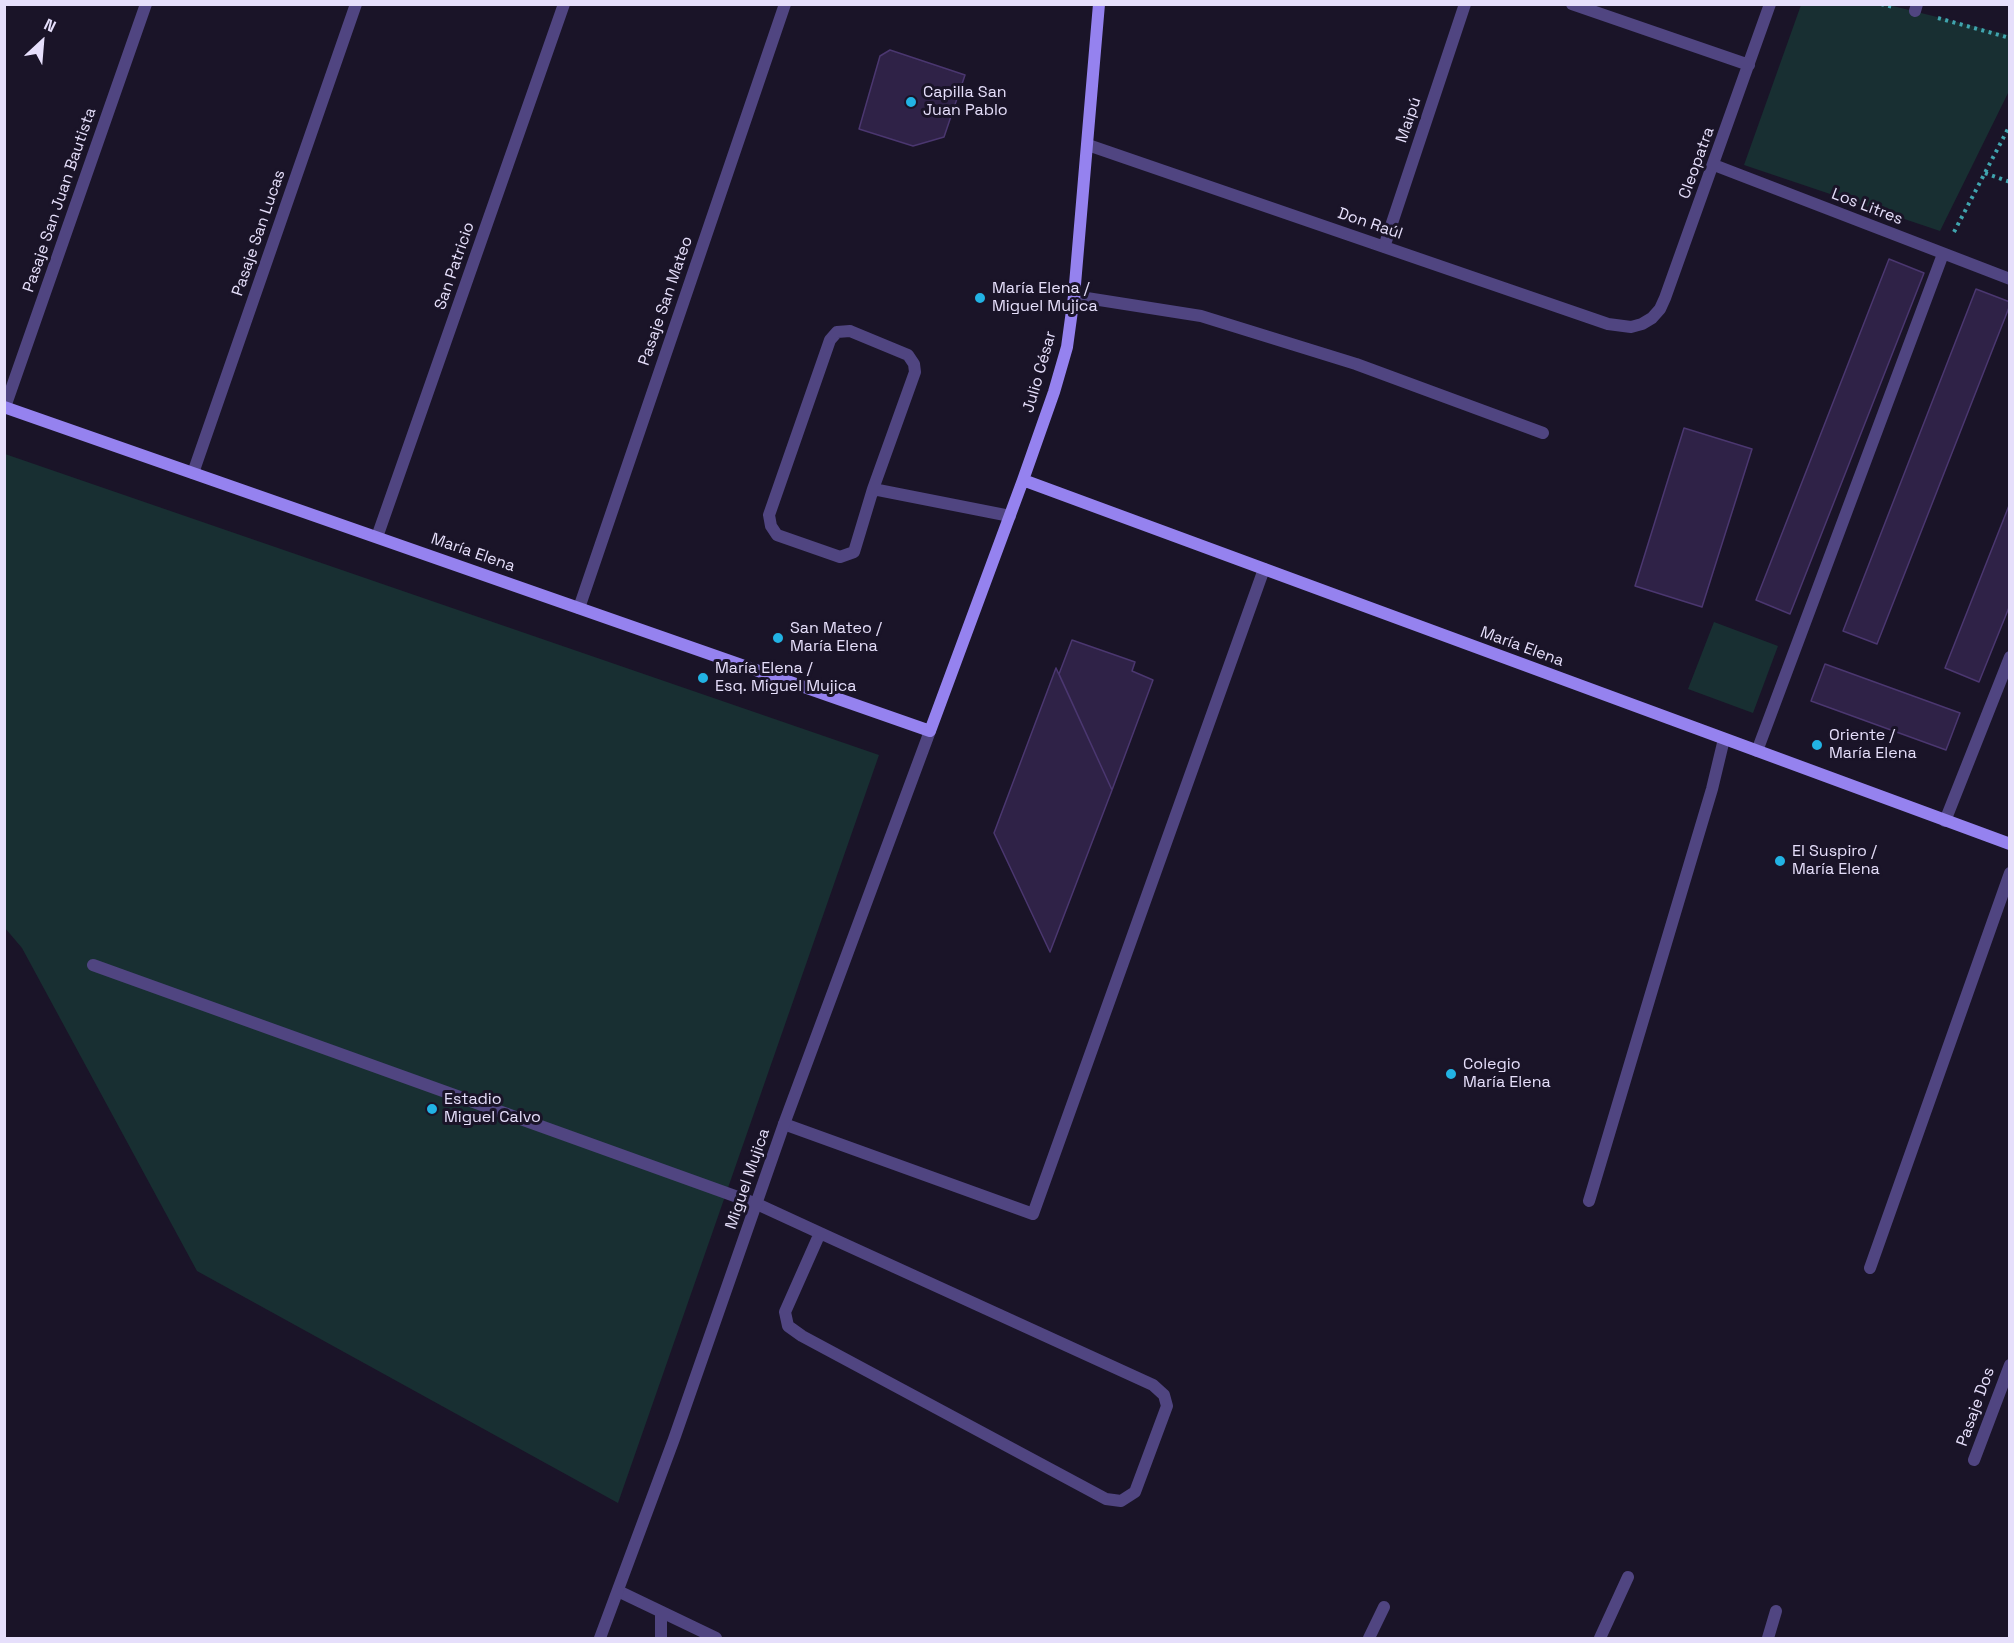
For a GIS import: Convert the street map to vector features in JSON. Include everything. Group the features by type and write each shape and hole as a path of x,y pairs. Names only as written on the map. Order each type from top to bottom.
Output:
{"street":[{"name":"Pasaje San Juan Bautista","path":"5,407 146,4"},
{"name":"Pasaje San Lucas","path":"193,473 356,4"},
{"name":"San Patricio","path":"377,537 564,4"},
{"name":"Pasaje San Mateo","path":"579,608 785,4"},
{"name":"Julio César","path":"930,731 1023,480 1067,347 1074,296 1100,4"},
{"name":"Maipú","path":"1384,247 1465,4"},
{"path":"1572,4 1749,65"},
{"name":"Cleopatra","path":"1642,324 1660,309 1665,298 1770,4"},
{"name":"Don Raúl","path":"1088,145 1608,324 1630,327 1642,324"},
{"name":"Los Litres","path":"1714,165 2010,279"},
{"path":"1757,751 1943,254"},
{"path":"1074,296 1201,316 1356,364 1543,433"},
{"path":"850,331 908,355 914,364 915,372 873,489 854,552 848,556 840,557 777,535 771,526 769,515 772,504 830,340 837,332 850,331"},
{"name":"María Elena","path":"5,407 930,731"},
{"name":"María Elena","path":"1023,480 2010,844"},
{"path":"873,489 1010,516"},
{"path":"784,1124 1032,1214 1264,569"},
{"path":"1945,821 2010,657"},
{"name":"Miguel Mujica","path":"600,1638 784,1124 930,731"},
{"path":"1589,1201 1724,739"},
{"path":"1870,1268 2010,873"},
{"path":"93,965 757,1204 1153,1384 1164,1395 1167,1406 1135,1492 1121,1501 1106,1499 802,1336 788,1326 785,1312 820,1233"},
{"name":"Pasaje Dos","path":"1974,1460 2010,1365"},
{"path":"1600,1638 1628,1577"},
{"path":"618,1591 717,1638"},
{"path":"1369,1638 1384,1607"},
{"path":"661,1611 661,1638"},
{"path":"1768,1638 1776,1611"}],"path":[{"path":"1881,4 1916,8 2010,38"},
{"path":"1943,254 2010,125"},
{"path":"1985,173 2010,182"}],"green space":[{"path":"1801,5 1889,5 2009,35 2009,91 1940,231 1744,165"},
{"name":"Estadio Miguel Calvo","path":"5,454 879,755 618,1503 197,1271 22,948 5,928"},
{"path":"1714,622 1778,646 1753,713 1688,689"}],"building":[{"name":"Capilla San Juan Pablo","path":"890,50 965,75 944,137 913,146 859,129 880,56"},
{"path":"1889,259 1924,273 1790,614 1756,600"},
{"path":"1976,289 2010,302 2010,305 1877,644 1843,631"},
{"path":"1684,428 1752,449 1702,607 1635,586"},
{"path":"2010,503 2010,605 1979,682 1945,668"},
{"path":"1072,640 1135,662 1132,671 1153,680 1112,790 1059,674"},
{"path":"1825,664 1960,713 1946,750 1811,701"},
{"path":"1056,668 1112,790 1050,952 994,833"}],"place":[{"name":"Capilla San Juan Pablo","path":"911,102"},
{"name":"María Elena / Miguel Mujica","path":"980,298"},
{"name":"San Mateo / María Elena","path":"778,638"},
{"name":"María Elena / Esq. Miguel Mujica","path":"703,678"},
{"name":"Oriente / María Elena","path":"1817,745"},
{"name":"El Suspiro / María Elena","path":"1780,861"},
{"name":"Colegio María Elena","path":"1451,1074"},
{"name":"Estadio Miguel Calvo","path":"432,1109"}]}
